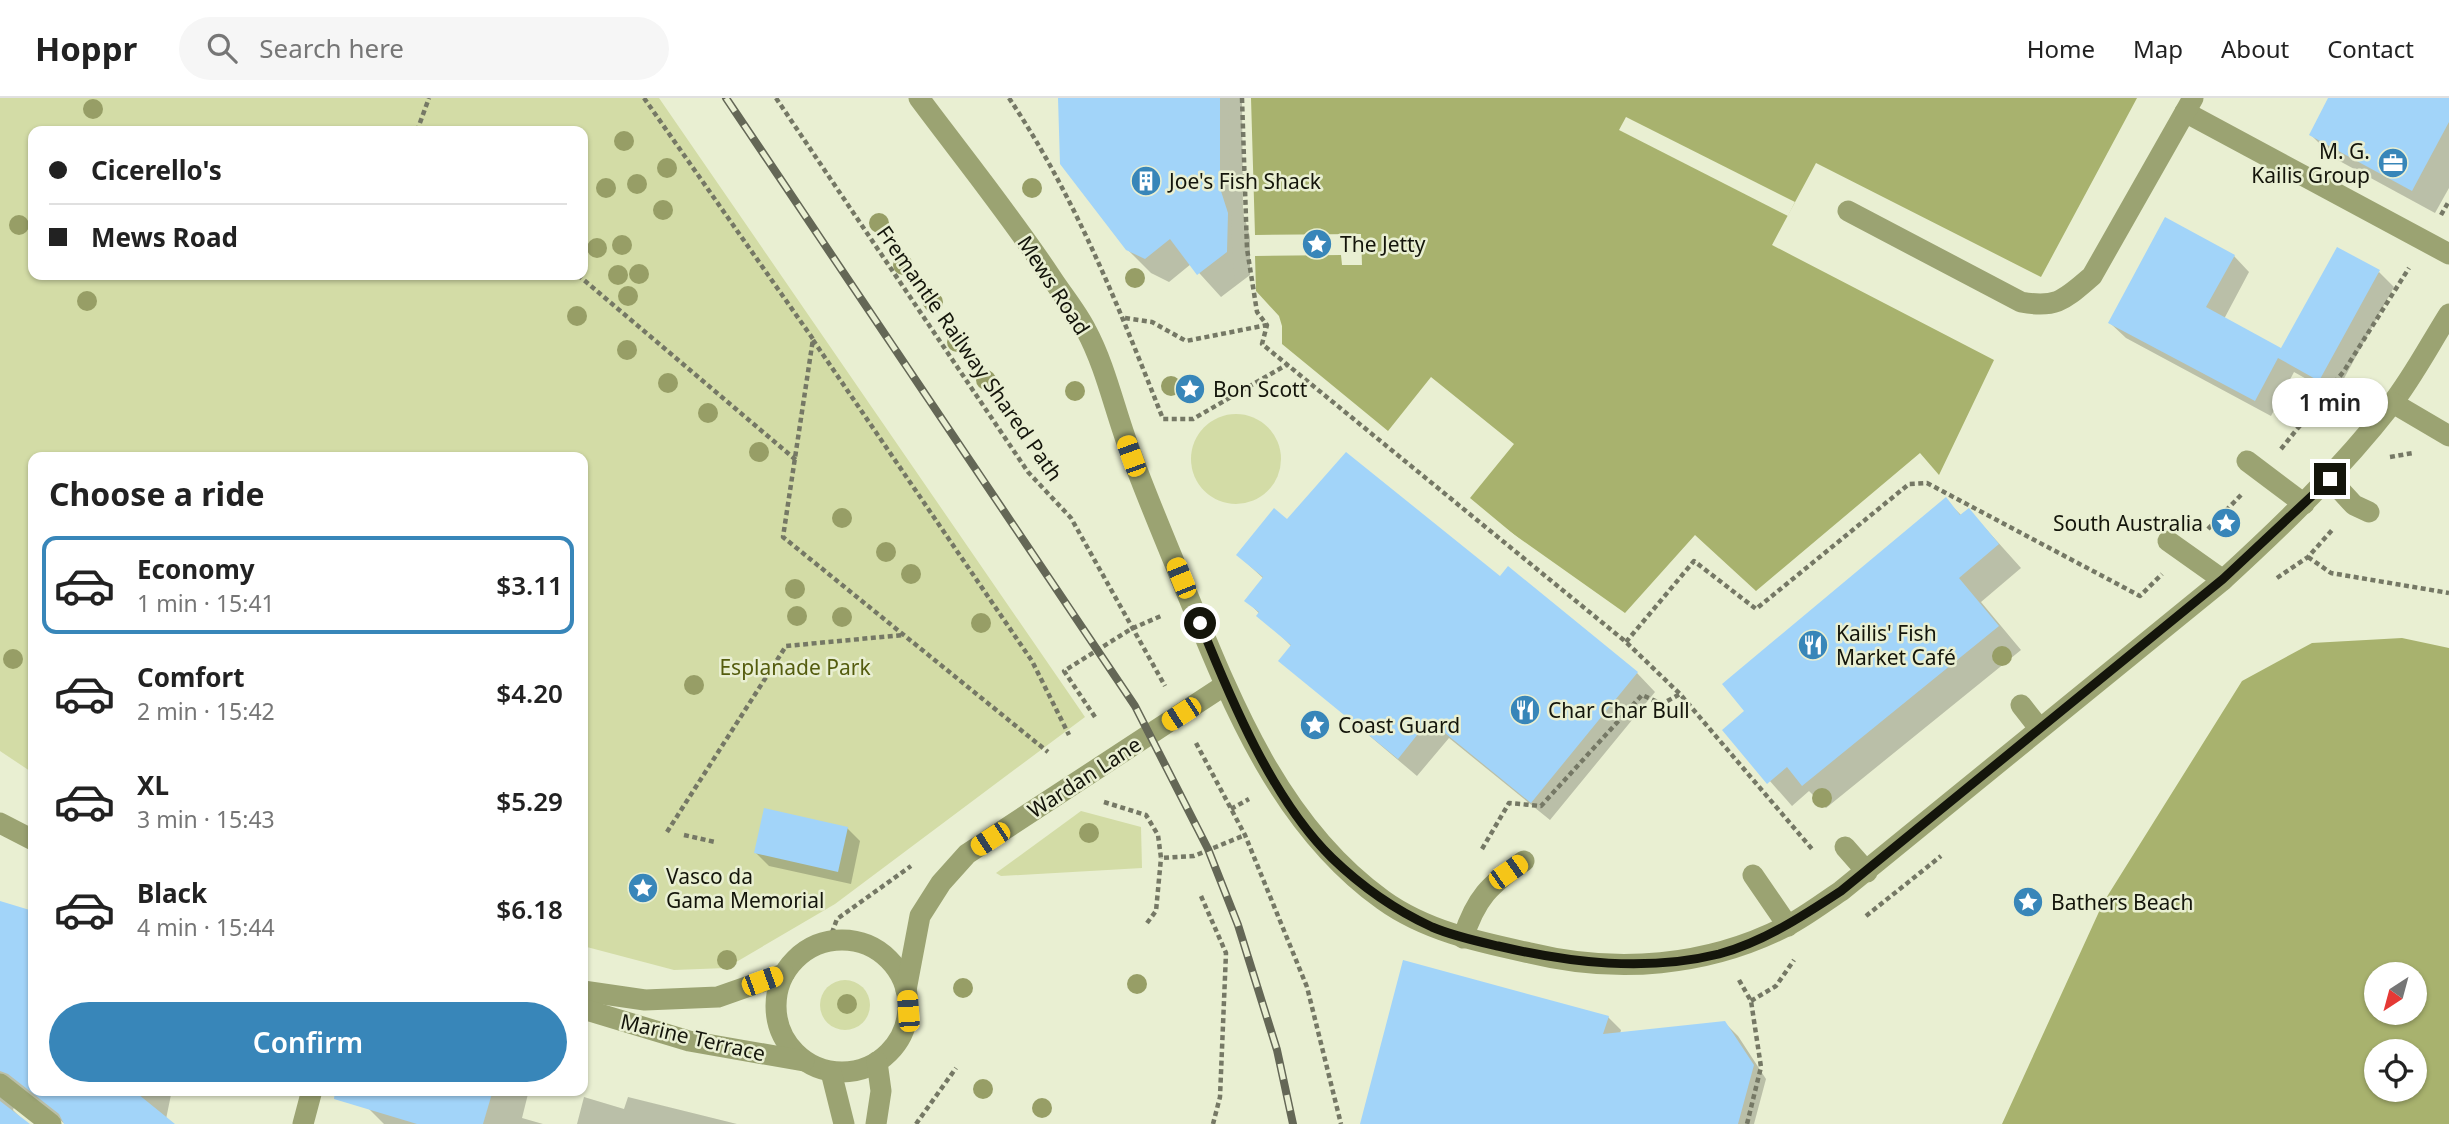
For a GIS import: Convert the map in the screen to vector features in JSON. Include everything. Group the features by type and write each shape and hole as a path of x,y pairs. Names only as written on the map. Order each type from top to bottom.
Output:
{"street":[{"name":"Mews Road","path":"919,98 1034,251 1087,331 1131,456 1225,685 1272,774 1298,816 1332,857 1384,902 1433,927 1463,938 1550,958 1641,964 1686,961 1722,953 1788,926 1867,872 2223,579 2304,504 2330,479 2393,403 2449,314"},
{"path":"1848,211 2021,302 2045,307 2070,295 2092,276 2189,105 2449,254"},
{"path":"2393,403 2449,436"},
{"path":"2255,466 2304,504"},
{"path":"2330,479 2354,505 2369,512"},
{"path":"2176,546 2223,579"},
{"name":"Wardan Lane","path":"906,990 920,916 941,883 967,855 1225,685"},
{"path":"2021,705 2039,728"},
{"path":"0,823 28,837"},
{"path":"1845,847 1867,872"},
{"path":"1463,938 1473,907 1493,882 1524,861"},
{"path":"1753,875 1788,926"},
{"name":"Marine Terrace","path":"804,1061 790,1048 780,1030 775,1012 777,992 783,974 795,959 811,948 829,941 849,940 868,945 885,956 898,972 906,990"},
{"name":"Marine Terrace","path":"588,992 645,1000 718,997 783,974"},
{"path":"876,1124 881,1091 877,1062 892,1049 903,1031 908,1011 906,990"},
{"name":"Marine Terrace","path":"588,1011 689,1041 804,1061 831,1072 863,1069 877,1062"},
{"path":"831,1072 844,1124"},
{"path":"0,1084 51,1124"},
{"path":"303,1124 310,1096"}],"path":[{"path":"419,126 429,98"},
{"path":"644,98 813,339 1032,661 1069,735"},
{"name":"Fremantle Railway Shared Path","path":"776,98 1028,472 1071,518 1131,629"},
{"path":"1009,98 1031,130 1124,318 1163,419 1193,419 1288,364"},
{"path":"1242,98 1250,245 1257,312 1267,325"},
{"path":"1626,642 1694,561 1756,610 1909,484 1927,483 2140,596 2176,546 2344,370 2449,201"},
{"path":"584,280 796,460"},
{"path":"1124,318 1152,322 1185,341 1267,325"},
{"path":"1267,325 1262,344 1626,642 1680,694 1815,853"},
{"path":"813,339 783,537 1048,752"},
{"path":"2308,557 2331,573 2449,593"},
{"path":"1095,717 1064,671 1131,629 1162,615"},
{"path":"667,832 786,646 903,635"},
{"path":"1476,856 1509,803 1541,806 1642,695 1662,704 1680,694"},
{"path":"1231,809 1249,799"},
{"path":"1098,801 1146,815 1158,835 1161,858 1156,911 1147,923"},
{"path":"684,835 715,842"},
{"path":"1161,858 1194,856 1245,835 1307,987 1341,1124"},
{"path":"1201,896 1226,953 1220,1097 1213,1124"},
{"path":"1746,1124 1761,1066 1751,1001 1776,986 1800,951"},
{"path":"916,1124 956,1068"}],"green space":[{"name":"Esplanade Park","path":"0,98 659,98 1085,717 835,904 726,968 674,970 588,947 588,452 28,452 28,770 0,751"},
{"path":"1236,414 1253,418 1268,427 1277,442 1281,459 1277,476 1268,491 1253,500 1236,504 1219,500 1204,491 1195,476 1191,459 1195,442 1204,427 1219,418"},
{"path":"1081,811 1141,827 1142,868 1001,876 996,873"},
{"path":"845,980 863,987 870,1005 863,1023 845,1030 827,1023 820,1005 827,987"}],"shaded area":[{"path":"1232,98 2137,98 2041,277 1816,163 1772,245 1994,360 1939,475 1920,453 1756,591 1695,535 1625,613 1270,362 1248,340"},
{"path":"2402,638 2449,648 2449,1124 2002,1124 2103,903 2242,681 2312,643"}],"pier":[{"path":"1228,98 1251,98 1255,235 1361,234 1362,265 1342,265 1341,255 1255,256 1256,291 1279,316 1282,344 1388,431 1431,377 1514,444 1470,498 1541,557 1268,364 1246,342 1237,311 1232,244"},
{"path":"1626,117 1795,202 1788,216 1619,130"},
{"path":"1917,459 1757,595 1712,555 1757,593"}],"building":[{"name":"Joe's Fish Shack","path":"1058,98 1220,98 1220,188 1228,213 1227,252 1197,275 1170,239 1145,259 1126,250 1060,164"},
{"name":"M. G. Kailis Group","path":"2328,98 2449,98 2449,122 2412,191 2309,135"},
{"path":"2165,217 2235,255 2206,307 2281,348 2337,247 2380,270 2319,381 2278,358 2255,401 2108,323"},
{"path":"1346,452 1500,576 1508,566 1638,672 1531,803 1429,720 1398,759 1278,661 1291,645 1256,616 1259,612 1244,601 1263,577 1236,555 1274,508 1287,519"},
{"path":"1946,497 1960,515 1969,508 1999,544 1959,578 1999,626 1802,786 1787,767 1767,784 1722,730 1744,711 1722,684"},
{"path":"764,808 848,827 838,872 754,853"},
{"path":"0,901 28,909 28,1090 0,1071"},
{"path":"1403,960 1609,1016 1603,1034 1725,1021 1754,1065 1738,1124 1360,1124"},
{"path":"36,1096 140,1096 175,1124 64,1124 59,1114"},
{"path":"334,1096 491,1096 483,1124 417,1124 334,1099"},
{"path":"0,1101 30,1124 0,1124"}],"railway":[{"path":"726,98 1135,706 1208,849 1238,925 1277,1050 1293,1124"}],"place":[{"name":"M. G. Kailis Group","path":"2393,163"},
{"name":"Joe's Fish Shack","path":"1146,181"},
{"name":"The Jetty","path":"1317,244"},
{"name":"Bon Scott","path":"1190,389"},
{"name":"South Australia","path":"2226,523"},
{"name":"Kailis' Fish Market Café","path":"1813,645"},
{"name":"Char Char Bull","path":"1525,710"},
{"name":"Coast Guard","path":"1315,725"},
{"name":"Vasco da Gama Memorial","path":"643,888"},
{"name":"Bathers Beach","path":"2028,902"}],"route":[{"path":"1200,623 1225,685 1272,774 1298,816 1332,857 1384,902 1433,927 1463,938 1550,958 1600,964 1686,961 1722,953 1788,926 1867,872 2223,579 2330,479"}]}
